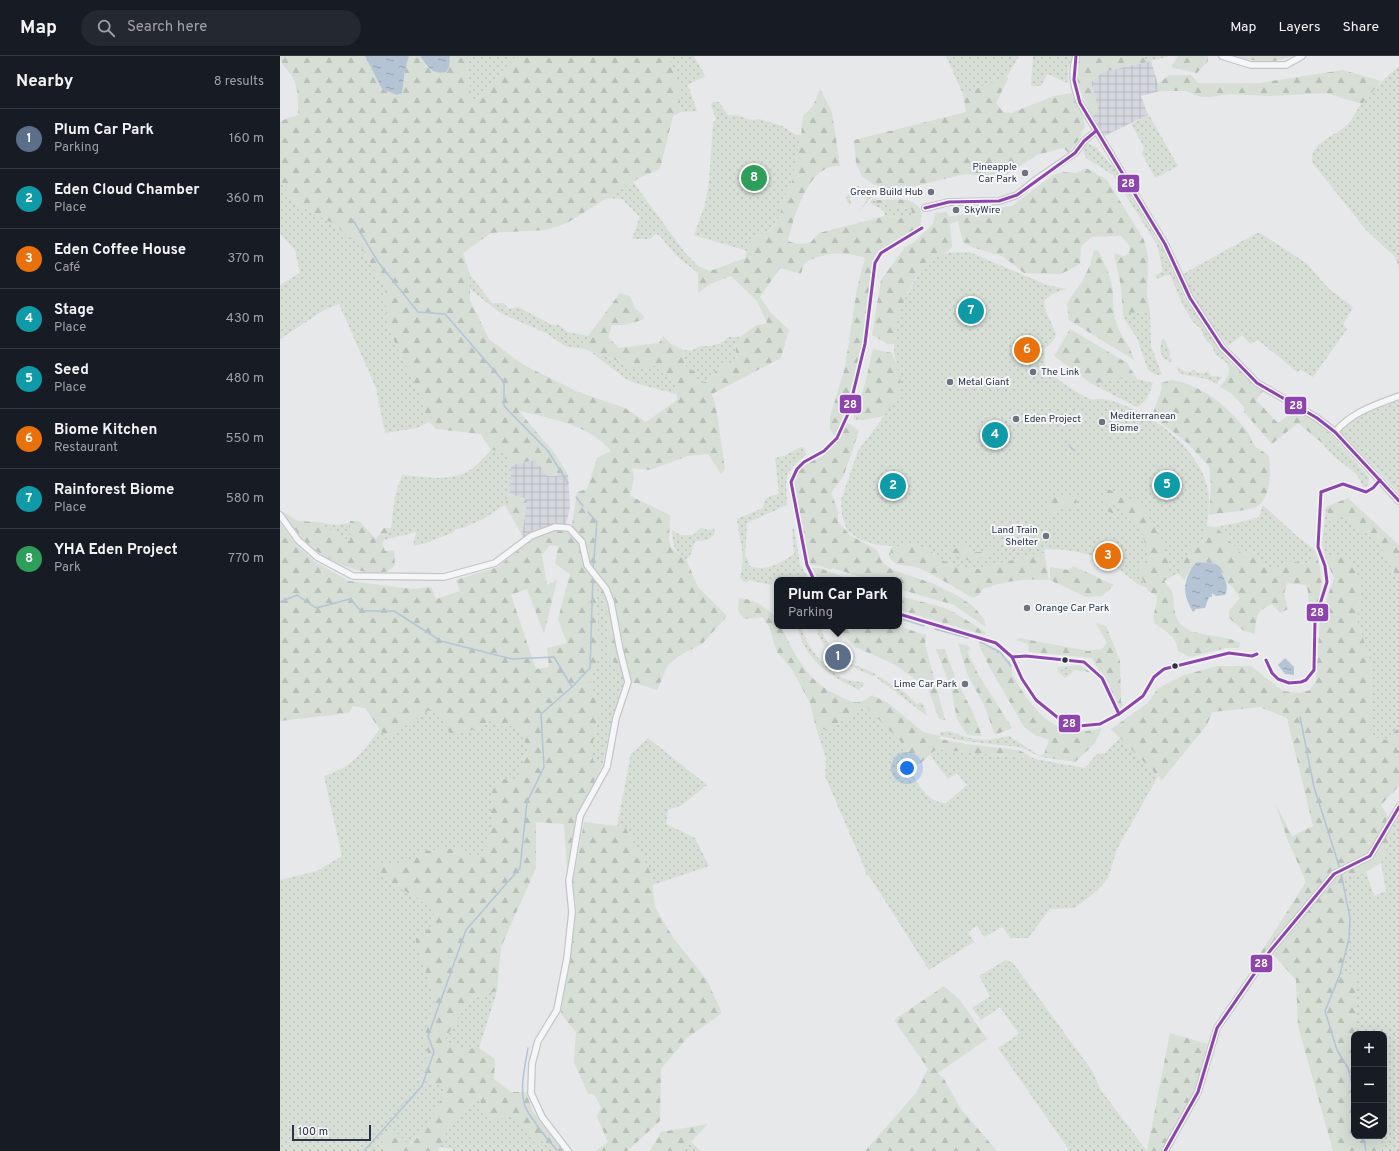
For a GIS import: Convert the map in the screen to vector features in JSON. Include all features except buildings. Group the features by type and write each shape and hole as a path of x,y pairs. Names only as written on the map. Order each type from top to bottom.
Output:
{"street":[{"path":"1076,56 1072,70 1074,89 1088,118 1165,244 1190,298 1222,348 1257,382 1317,418 1334,432 1399,501"},
{"path":"1222,56 1252,65 1286,65 1302,56"},
{"path":"925,208 949,202 999,201 1017,195 1034,181 1075,153 1084,141 1096,131"},
{"path":"1334,432 1342,424 1363,409 1399,396"},
{"path":"280,515 298,540 317,557 353,576 444,577 495,563 531,536 554,527 568,528 582,542 587,565 606,589 611,602 628,682 616,718 607,767 580,816 569,881 572,912 566,965 558,1010 538,1042 532,1064 531,1093 542,1117 568,1151"},
{"path":"1166,1151 1198,1092 1217,1028 1270,951 1334,874 1370,856 1399,807"}],"shaded area":[{"path":"1151,61 1160,91 1141,96 1148,115 1104,136 1093,116 1098,108 1091,82 1103,72"},
{"path":"535,460 548,476 568,475 570,507 566,525 554,525 523,538 522,535 527,499 509,494 511,465"}],"green space":[{"path":"280,56 365,56 382,89 397,95 402,93 405,70 409,56 420,56 427,68 451,59 450,56 466,56 471,95 475,100 516,56 668,56 678,83 681,112 673,116 660,169 639,178 567,223 546,230 491,233 463,253 470,275 470,300 489,339 522,364 578,392 625,408 646,422 677,400 675,385 655,366 637,370 618,361 584,349 588,336 620,293 630,296 635,308 644,316 642,320 625,325 612,325 608,337 619,348 659,343 663,336 671,344 684,350 686,369 697,371 694,385 708,381 717,369 737,361 735,341 755,326 767,323 757,301 731,276 710,284 698,293 698,266 710,271 745,258 750,239 771,230 781,214 781,204 792,182 803,116 813,106 820,89 832,112 840,166 829,167 819,173 811,182 804,193 794,219 788,241 798,244 810,243 819,233 885,216 910,218 912,210 876,203 877,200 908,201 914,203 922,213 920,224 922,228 881,253 875,263 865,344 848,414 848,423 859,431 843,477 831,493 838,511 838,522 851,536 877,550 883,563 893,570 932,583 958,596 973,606 984,619 986,627 954,605 902,590 902,577 861,577 832,568 831,570 821,566 807,565 791,482 797,469 804,462 824,451 836,438 830,429 830,417 845,367 857,289 865,258 849,254 834,254 819,257 804,263 801,274 780,268 760,297 771,313 789,330 781,358 712,394 716,407 725,469 721,474 708,454 688,456 650,470 632,468 634,478 630,496 670,515 669,540 672,549 686,559 698,587 727,616 702,644 682,654 668,665 657,690 632,682 609,657 606,607 596,585 599,655 590,684 599,700 600,710 593,742 593,763 602,767 577,815 567,869 564,824 536,822 536,868 501,947 497,991 469,999 444,1041 461,1049 479,1048 495,1059 494,1079 511,1092 526,1092 533,1112 565,1151 552,1151 541,1140 538,1146 512,1116 492,1121 483,1114 479,1095 448,1129 438,1151 389,1151 381,1140 392,1128 409,1145 426,1130 447,1087 419,1079 428,1054 425,1040 427,1024 435,1002 415,938 428,930 432,924 434,909 379,875 377,865 404,863 424,851 457,848 481,861 491,831 491,794 499,778 516,782 528,749 517,725 501,726 494,719 472,730 451,735 434,707 386,738 365,708 353,706 349,713 280,721 280,523 294,542 315,562 349,581 413,589 431,587 436,599 460,591 456,580 498,567 532,539 550,532 567,529 571,532 577,492 587,489 597,458 611,451 592,434 556,420 518,410 556,455 568,475 548,476 535,460 511,465 504,451 491,450 481,434 436,429 425,418 423,401 387,326 385,284 377,275 361,246 332,223 296,204 280,181 280,121 298,115 296,84 282,63","holes":["550,545 558,546 555,564 570,574 558,619 567,643 547,648 549,667 536,669 511,595 527,589 544,634 557,580 547,585 542,555"]},
{"path":"466,56 516,56 475,100 471,95"},
{"path":"668,56 694,56 705,76 688,85 697,111 681,112 678,83"},
{"path":"946,56 1019,56 1007,76 963,94"},
{"path":"1033,56 1072,56 1068,70 1068,83 1047,74 1041,86 1031,86"},
{"path":"1080,56 1139,56 1151,61 1103,72 1091,82 1098,108 1093,116 1079,87 1077,73"},
{"path":"1139,56 1169,56 1151,61"},
{"path":"1178,56 1208,56 1208,61 1197,73 1171,67"},
{"path":"1235,56 1292,56 1285,59 1264,61 1249,60"},
{"path":"1399,66 1399,270 1395,257 1366,230 1312,162 1315,149 1344,128 1366,98"},
{"path":"1343,70 1381,81 1362,104 1326,93 1269,96 1229,94 1201,97 1185,91 1160,91 1158,84 1169,75 1191,75 1198,83 1259,83"},
{"path":"1007,76 1008,79 996,103 1003,112 1011,113 1054,96 1071,93 1083,117 1085,127 1081,133 1082,135 1069,153 1063,148 1037,155 1003,177 965,174 907,188 889,189 873,184 862,176 856,163 854,140 966,112 963,94"},
{"path":"713,102 719,102 728,115 737,115 751,120 759,119 782,126 796,135 801,135 792,182 781,204 781,214 770,230 750,239 747,251 694,235 705,205 709,182 713,123 716,119 711,105"},
{"path":"1149,115 1178,166 1155,178 1142,154 1144,147 1131,124"},
{"path":"1087,143 1096,147 1115,169 1164,252 1185,299 1229,362 1227,363 1216,355 1212,346 1204,338 1201,328 1196,325 1187,313 1170,274 1156,279 1156,275 1163,271 1157,245 1113,175 1086,158 1083,150"},
{"path":"1086,168 1107,180 1144,240 1148,256 1147,296 1150,312 1123,313 1121,287 1114,253 1124,256 1129,253 1130,246 1121,236 1092,237 1081,246 1080,264 1061,274 1024,273 1004,257 972,247 963,242 958,221 950,224 952,247 947,252 929,262 916,277 910,288 897,323 894,344 888,344 872,335 881,280 905,247 913,243 933,224 935,213 947,212 949,217 1012,206 1053,175 1063,172 1076,173"},
{"path":"280,181 296,204 332,223 361,246 377,275 385,284 387,326 423,401 425,418 429,422 417,428 385,433 376,388 339,304 324,310 280,339 280,285 300,273 295,250 280,233"},
{"path":"633,182 686,254 698,266 698,273 679,258 659,235 656,234 650,239 632,239 640,217 622,199 607,198"},
{"path":"858,186 871,197 857,214 867,200 856,191 850,198 851,205 848,203 846,197 855,187"},
{"path":"873,198 877,200 876,203 912,210 910,218 885,216 883,210 870,203"},
{"path":"1257,233 1260,233 1306,263 1329,289 1353,307 1343,325 1347,329 1313,377 1301,370 1297,372 1258,340 1250,344 1242,335 1228,346 1203,312 1183,274"},
{"path":"1098,250 1112,285 1116,322 1133,355 1134,360 1069,320 1067,303 1083,280 1090,265 1094,251"},
{"name":"Eden Project","path":"969,252 1047,285 1066,289 1052,294 1044,301 1044,306 1055,334 1053,341 1044,350 1045,365 1047,369 1065,385 1086,397 1116,402 1150,418 1176,437 1197,462 1204,476 1208,490 1209,505 1206,530 1199,548 1189,563 1186,567 1173,576 1161,582 1144,587 1115,566 1098,558 1072,551 1045,549 1044,552 978,569 964,568 944,561 929,550 917,545 898,546 898,565 892,561 889,556 889,552 893,546 877,545 859,539 847,530 842,515 841,500 858,451 884,416 896,362 894,352 895,328 901,307 921,269 929,261 946,253"},
{"path":"470,275 492,303 504,303 508,309 518,307 552,325 559,325 568,332 588,336 584,349 565,346 546,333 500,313 470,289"},
{"path":"1150,312 1151,346 1162,375 1156,375 1148,370 1137,338 1124,319 1123,313"},
{"path":"1070,329 1127,363 1137,379 1121,378 1092,384 1054,356"},
{"path":"728,337 741,337 735,341 737,361 717,369 708,381 694,385 697,371 686,369 684,350 692,351 700,346 713,346 722,342"},
{"path":"1162,339 1164,339 1170,351 1169,358 1172,358 1172,361 1170,362 1163,358 1160,350"},
{"path":"873,349 892,353 900,374 901,393 884,416 863,420 853,419 865,384"},
{"path":"591,352 618,361 637,370 655,365 675,385 676,394 635,383 626,379"},
{"path":"1229,362 1264,390 1256,400 1278,423 1297,409 1323,427 1334,438 1322,443 1298,423 1272,444 1244,412 1244,407 1231,393 1220,387 1228,376 1229,370 1227,363"},
{"path":"1177,366 1189,372 1194,370 1201,374 1208,371 1211,376 1222,377 1217,384 1203,378 1179,373"},
{"path":"1121,378 1137,379 1153,383 1143,403 1137,407 1092,384"},
{"path":"1171,380 1194,387 1214,398 1239,422 1248,433 1255,446 1269,456 1269,484 1265,498 1256,507 1240,511 1209,515 1211,486 1209,466 1185,441 1152,416 1162,388 1161,383"},
{"path":"1399,398 1399,493 1340,432 1345,425 1359,415"},
{"path":"1334,438 1369,477 1368,486 1363,487 1355,473 1333,455 1322,443"},
{"path":"801,447 804,448 806,455 793,466 788,476 786,487 787,505 747,523 745,556 749,561 749,566 755,568 773,566 784,561 794,554 792,529 794,528 800,564 807,577 774,577 771,585 749,580 747,583 740,577 743,555 737,519 763,508 765,499 779,494 775,458 784,456"},
{"path":"491,450 504,451 511,465 509,494 505,505 483,519 426,543 413,546 416,532 384,540 391,528 395,496 402,475 429,478 457,476 473,468"},
{"path":"1107,489 1127,497 1138,504 1149,517 1165,550 1170,570 1168,579 1164,581 1172,592 1177,619 1189,630 1240,643 1239,648 1226,648 1190,657 1178,651 1173,638 1155,624 1154,613 1157,603 1157,596 1148,591 1136,565 1150,565 1145,542 1136,525 1130,518 1114,505 1103,499"},
{"path":"509,494 527,499 522,535 505,505"},
{"path":"1052,497 1076,497 1077,506 1064,508 1049,515 1048,499"},
{"path":"1348,498 1399,545 1399,581 1376,539 1350,523 1348,514 1331,524 1326,507"},
{"path":"1102,504 1118,511 1123,518 1101,508"},
{"path":"1263,505 1300,539 1314,549 1309,564 1302,563 1277,570 1260,564 1257,553 1252,550 1248,555 1241,553 1216,527 1259,517"},
{"path":"1326,507 1331,524 1348,513 1350,523 1376,539 1399,581 1399,727 1386,740 1370,737 1371,663 1357,620 1361,592 1341,555 1325,558 1322,543"},
{"path":"283,512 298,521 316,522 350,541 350,521 359,521 376,539 384,528 391,528 382,543 385,551 394,550 395,565 385,572 369,573 350,568 332,560 308,544"},
{"path":"316,522 337,525 350,523 350,541"},
{"path":"1205,526 1216,527 1241,553 1248,555 1252,550 1257,553 1260,564 1277,570 1286,561 1309,564 1314,549 1320,567 1321,584 1318,601 1310,618 1306,585 1287,583 1284,594 1288,609 1280,613 1272,604 1263,609 1258,615 1255,634 1244,631 1229,618 1229,610 1240,598 1232,586 1227,583 1220,569 1211,563 1199,562 1192,567 1184,580 1178,573 1192,545 1203,542"},
{"path":"701,528 708,530 714,529 715,532 709,539 704,541 695,541 690,556 686,559 678,553 674,547 672,530 680,535 693,535"},
{"path":"917,545 929,550 944,561 963,568 978,569 1044,552 1049,580 1032,579 999,584 982,589 979,595 973,598 931,574 916,567 898,564 892,558 891,548"},
{"path":"960,545 970,547 973,552 994,549 983,561 970,561 944,551 957,548"},
{"path":"1341,555 1356,566 1361,592 1357,620 1371,663 1370,737 1386,740 1399,727 1399,786 1381,805 1394,827 1381,863 1362,874 1343,878 1350,918 1349,938 1340,974 1355,974 1357,1031 1351,1031 1351,1139 1380,1139 1382,1151 1333,1151 1298,1026 1296,980 1270,951 1322,886 1253,965 1306,882 1287,838 1275,803 1292,836 1313,826 1287,718 1260,707 1212,712 1207,725 1162,780 1111,729 1148,703 1158,688 1184,675 1217,666 1251,666 1283,691 1300,693 1310,690 1316,681 1320,619 1334,578 1325,558"},
{"path":"1073,566 1114,585 1102,596 1086,597 1050,580 1050,567 1069,570"},
{"path":"812,568 820,568 843,577 817,577"},
{"path":"596,583 606,607 609,657 624,673 624,681 613,715 602,767 593,764 593,742 600,710 590,684 599,655"},
{"path":"902,597 942,607 955,613 985,632 985,635 902,611"},
{"path":"739,598 744,598 765,608 774,615 774,629 782,629 803,667 818,683 839,696 852,702 859,702 872,695 888,703 923,732 940,736 940,739 966,744 1019,750 1035,759 936,749 922,762 913,767 904,745 866,706 833,727 817,731 810,703 791,668 777,652 769,627 763,617 744,619 738,610"},
{"path":"1096,623 1106,626 1120,661 1121,702 1124,706 1120,709 1092,658 1029,652 1028,644 1016,640 1019,638 1088,651 1102,649 1107,643"},
{"path":"902,627 926,635 925,644 945,720 939,719 928,688 894,664 855,647 840,629 902,629"},
{"path":"799,629 802,629 807,641 816,655 834,673 849,680 865,683 859,690 829,673 812,657 805,648"},
{"path":"817,629 821,629 827,641 843,659 877,675 873,676 838,658 830,652 819,636"},
{"path":"958,643 968,646 971,649 967,651 978,674 1012,728 995,735 984,705 968,676"},
{"path":"978,643 998,652 1008,660 1011,664 1013,676 1029,701 1038,712 1048,720 1059,727 1071,730 1086,731 1102,728 1095,743 1075,762 1044,754 1049,740 1035,735 1024,727 990,668"},
{"path":"936,649 945,649 956,680 972,710 982,736 967,735 957,719 951,688"},
{"path":"1080,665 1090,672 1065,669 1058,671 1057,667"},
{"path":"1065,669 1074,671 1065,678 1058,671"},
{"path":"880,677 904,692 917,704 921,702 927,716 877,678"},
{"path":"866,706 904,745 913,767 911,773 925,793 929,797 939,802 946,803 967,785 957,773 948,779 930,755 936,749 1035,759 1085,768 1097,754 1105,753 1120,738 1158,776 1117,849 1108,878 1100,888 1075,908 1050,909 1028,938 1011,938 1002,927 984,937 977,926 968,932 974,942 929,970 870,877 866,874 825,776 826,758 817,731 833,727"},
{"path":"434,707 472,730 494,719 501,726 517,725 528,749 516,782 499,778 491,794 491,831 481,862 457,848 424,851 379,875 434,909 432,924 428,930 415,938 435,1002 427,1024 425,1040 428,1054 419,1079 447,1087 426,1130 408,1145 381,1140 389,1151 280,1151 280,880 317,871 342,856 324,776 343,768 356,758 380,729 386,738"},
{"path":"950,731 965,737 979,740 1009,736 1040,756 1044,754 1075,762 1041,757 1020,747 964,741 940,736 940,732"},
{"path":"648,738 707,785 682,805 668,810 666,824 695,838 709,866 652,885 651,873 625,827 617,826 631,754"},
{"path":"1399,813 1399,1151 1382,1151 1380,1139 1387,1139 1387,1031 1356,1031 1340,974 1349,938 1350,918 1343,877 1366,872 1374,896 1386,891 1381,863 1394,827 1391,823"},
{"path":"584,822 625,827 651,873 655,907 674,939 707,980 722,1013 687,1038 661,1069 660,1121 627,1151 595,1151 608,1142 597,1117 601,1107 594,1094 588,1094 574,1062 576,1032 561,1014 576,908 573,881"},
{"path":"1006,960 1013,963 1093,1072 1100,1089 1147,1151 1070,1151 998,1048 1019,1034 1000,1007 981,1020 972,1008 990,996 979,976"},
{"path":"944,986 960,1000 987,1039 938,1073 944,1079 961,1109 997,1151 865,1151 916,1093 928,1069 894,1020"},
{"path":"497,991 479,1048 461,1049 444,1041 469,999"},
{"path":"1170,1033 1208,1044 1196,1091 1162,1151 1147,1151"},
{"path":"479,1095 483,1114 512,1116 538,1146 541,1140 552,1151 452,1151 452,1149 439,1147 448,1129"},
{"path":"708,1124 682,1151 650,1151 661,1132"},
{"path":"691,1142 701,1151 682,1151"}],"water":[{"path":"365,56 409,56 405,70 402,93 397,95 382,89"},
{"path":"420,56 450,56 449,67 446,72 441,73 433,71"},
{"path":"1199,562 1216,564 1220,567 1227,591 1225,595 1216,596 1212,593 1212,597 1209,597 1205,608 1196,609 1193,612 1186,597 1185,588 1189,573 1195,564"},
{"path":"1285,658 1294,667 1294,675 1285,674 1278,665"}],"waterway":[{"path":"353,220 378,262 418,312 445,314 504,382 504,406 548,451 568,483"},
{"path":"1069,445 1075,450"},
{"path":"576,497 583,506"},
{"path":"588,512 597,522 593,570"},
{"path":"364,1151 422,1086 434,1052 428,1036 466,930 520,868 527,802 544,767 541,714 572,687 590,668 593,576"},
{"path":"280,602 297,595 316,608 350,599 361,611 394,611 441,641 512,659 554,657 572,687"},
{"path":"902,619 924,626"},
{"path":"935,629 968,638"},
{"path":"980,642 1000,652 1011,666"},
{"path":"1300,717 1314,787 1340,869"},
{"path":"1341,873 1350,918 1349,938 1340,974 1325,1011 1337,1050 1348,1068 1351,1080"},
{"path":"528,1048 523,1082 524,1103 544,1135 558,1151"},
{"path":"1364,1139 1366,1151"}],"transit line":[{"name":"28","path":"1076,56 1074,80 1080,103 1165,244 1190,298 1222,347 1257,383 1317,418 1335,432 1399,501"},
{"name":"28","path":"925,208 949,202 999,201 1017,195 1075,153 1084,141 1096,131"},
{"name":"28","path":"813,577 807,565 791,482 797,469 804,462 824,451 837,438 848,414 865,344 875,263 881,253 922,228"},
{"name":"28","path":"1321,492 1343,484 1366,492 1373,488 1380,480"},
{"name":"28","path":"1266,660 1272,673 1278,679 1289,683 1306,680 1314,670 1315,620 1327,582 1325,566 1318,547 1321,492"},
{"name":"28","path":"902,615 996,643 1012,657 1022,679 1036,700 1062,721 1079,726 1100,724 1119,714 1143,696 1154,677 1164,669 1229,653 1252,656 1257,654"},
{"name":"28","path":"1012,657 1026,656 1084,662 1102,678 1119,714"},
{"name":"28","path":"1165,1151 1198,1092 1217,1028 1270,951 1334,874 1370,856 1399,807"}],"place":[{"name":"Pineapple Car Park","path":"1025,173"},
{"name":"YHA Eden Project","path":"754,178"},
{"name":"Green Build Hub","path":"931,192"},
{"name":"SkyWire","path":"956,210"},
{"name":"Rainforest Biome","path":"971,311"},
{"name":"Biome Kitchen","path":"1027,350"},
{"name":"The Link","path":"1033,372"},
{"name":"Metal Giant","path":"950,382"},
{"name":"Eden Project","path":"1016,419"},
{"name":"Mediterranean Biome","path":"1102,422"},
{"name":"Stage","path":"995,435"},
{"name":"Seed","path":"1167,485"},
{"name":"Eden Cloud Chamber","path":"893,486"},
{"name":"Land Train Shelter","path":"1046,536"},
{"name":"Eden Coffee House","path":"1108,556"},
{"name":"Orange Car Park","path":"1027,608"},
{"name":"Plum Car Park","path":"838,657"},
{"name":"Lime Car Park","path":"965,684"}]}
